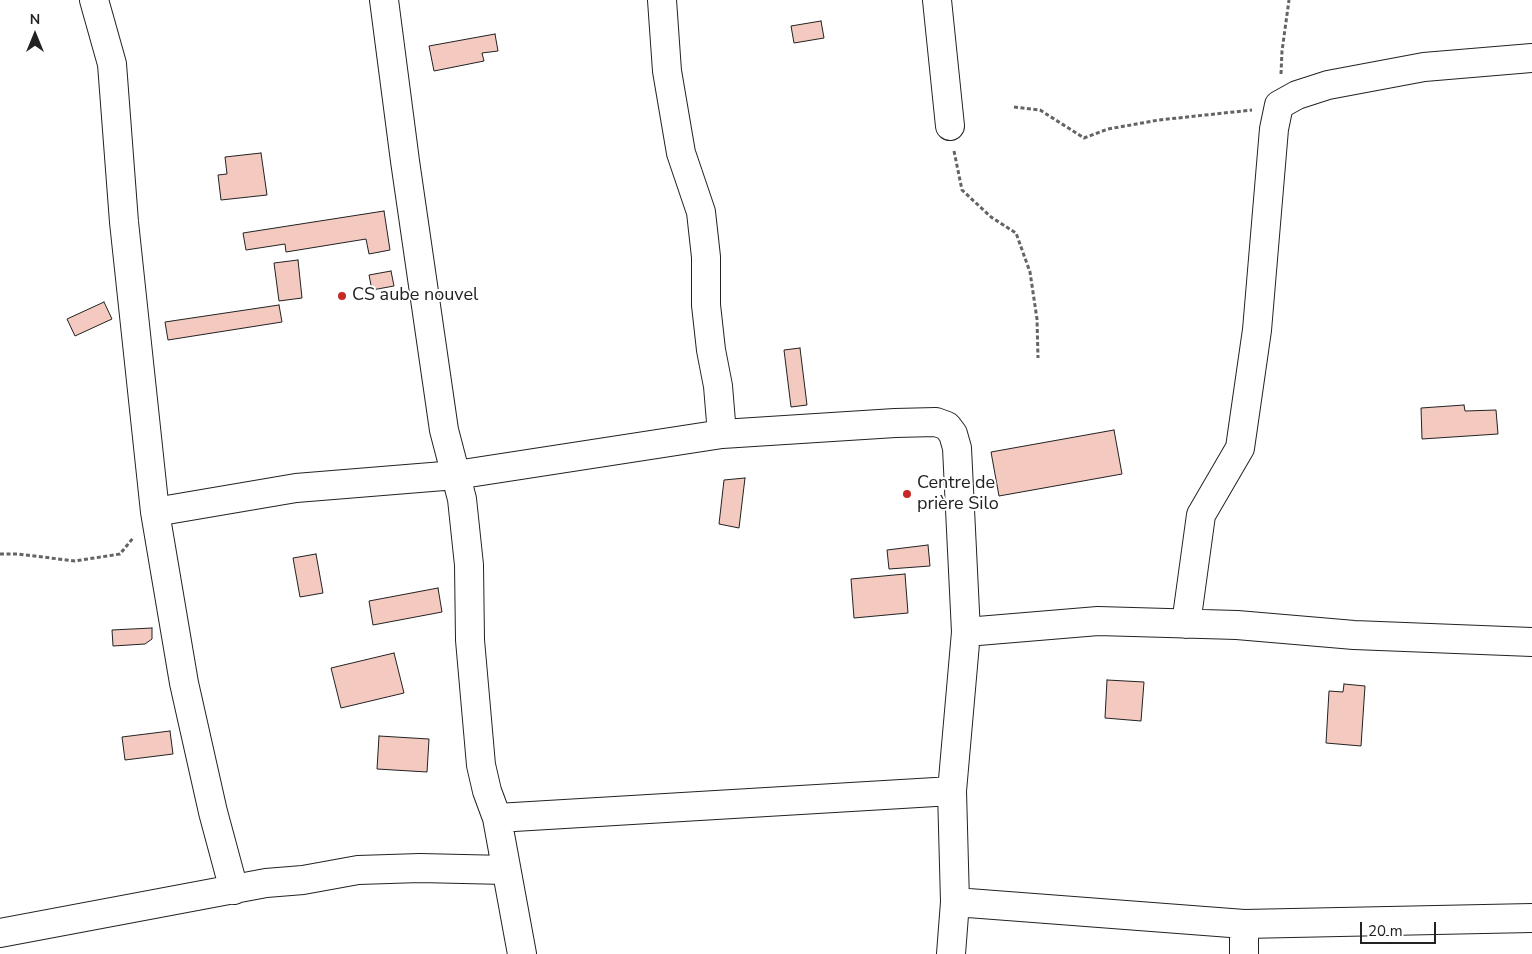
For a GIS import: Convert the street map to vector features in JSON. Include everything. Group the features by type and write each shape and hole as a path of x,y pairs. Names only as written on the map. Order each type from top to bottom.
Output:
{"street":[{"path":"94,0 112,64 124,222 155,512 184,683 213,812 234,890"},
{"path":"384,0 405,161 443,420 462,498 468,565 470,640 481,764 487,792 497,818 522,954"},
{"path":"662,0 667,71 681,153 700,212 706,257 706,305 718,386 722,434"},
{"path":"937,0 950,126"},
{"path":"1186,624 1201,515 1240,448 1257,330 1274,129 1279,105 1296,95 1328,85 1424,66 1532,58"},
{"path":"155,512 296,488 456,474 722,434 895,423 936,422 947,426 953,434 956,448 966,632 952,791 955,902 950,954"},
{"path":"966,632 1098,621 1237,625 1354,635 1532,642"},
{"path":"497,818 952,791"},
{"path":"0,933 266,883 303,880 358,870 420,868 506,870"},
{"path":"955,902 1244,924 1532,918"},
{"path":"1244,924 1244,954"}],"path":[{"path":"1014,107 1040,110 1084,138 1108,129 1160,120 1238,112 1279,105 1282,51 1289,0"},
{"path":"950,126 962,190 991,217 1016,233 1030,272 1037,319 1038,358"},
{"path":"0,554 18,554 74,561 120,554 155,512"}],"building":[{"path":"821,21 824,38 794,43 791,26"},
{"path":"495,34 498,51 482,53 484,61 434,71 429,46"},
{"path":"261,153 267,195 221,200 218,175 227,174 225,157"},
{"path":"384,211 390,250 369,254 366,239 286,252 285,244 246,250 243,233"},
{"path":"298,260 302,298 279,301 274,263"},
{"path":"391,271 394,286 372,290 369,275"},
{"path":"104,302 112,319 75,336 67,319"},
{"path":"279,305 282,322 168,340 165,322"},
{"path":"800,348 807,405 791,407 784,350"},
{"path":"1464,405 1465,411 1496,410 1498,434 1422,439 1421,408"},
{"path":"1114,430 1122,474 999,496 991,452"},
{"path":"745,478 739,528 719,524 724,480"},
{"path":"928,545 930,566 889,569 887,550"},
{"path":"316,554 323,593 300,597 293,558"},
{"path":"905,574 908,613 854,618 851,579"},
{"path":"438,588 442,612 373,625 369,601"},
{"path":"152,628 152,639 145,644 113,646 112,630"},
{"path":"394,653 404,693 341,708 331,668"},
{"path":"1107,680 1144,682 1141,721 1105,718"},
{"path":"1344,684 1365,686 1361,746 1326,743 1329,691 1343,692"},
{"path":"170,731 173,754 125,760 122,737"},
{"path":"379,736 429,739 427,772 377,769"}],"place":[{"name":"CS aube nouvel","path":"342,296"},
{"name":"Centre de prière Silo","path":"907,494"}]}
